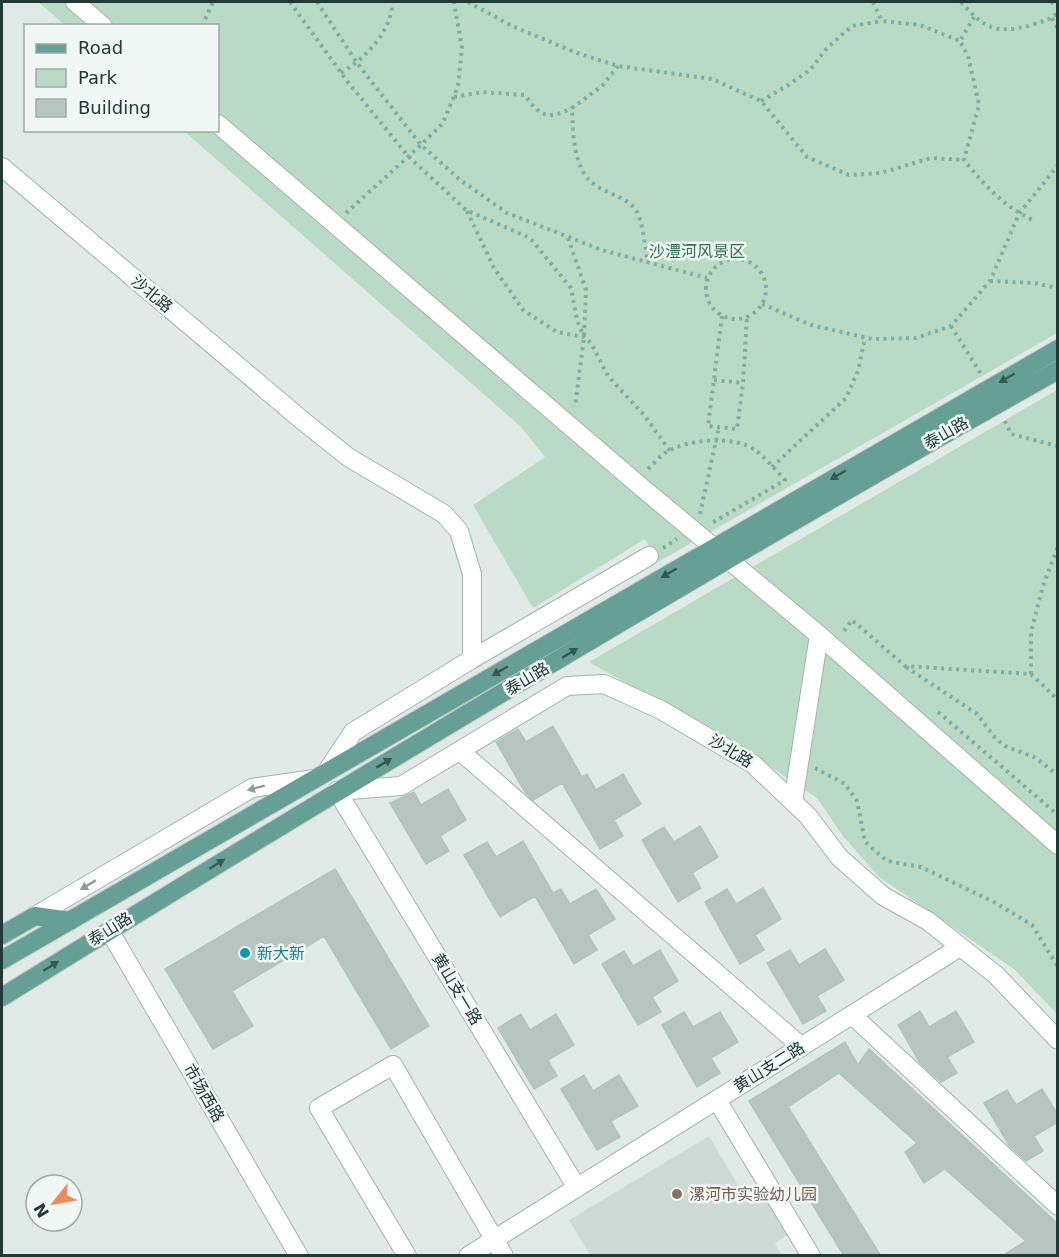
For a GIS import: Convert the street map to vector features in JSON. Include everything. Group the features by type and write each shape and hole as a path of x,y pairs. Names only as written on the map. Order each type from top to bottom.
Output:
{"main road":[{"name":"泰山路","path":"2,960 1058,349"},
{"name":"泰山路","path":"2,997 337,791 729,560 1058,370"},
{"path":"2,936 35,916 70,921"}],"street":[{"path":"75,2 101,24"},
{"path":"219,125 694,532 819,635 1058,845"},
{"name":"沙北路","path":"2,167 348,457 444,514 459,531 472,574 472,659"},
{"path":"35,916 252,788 320,775 353,732 472,659 649,556"},
{"path":"793,802 819,635"},
{"name":"沙北路","path":"337,791 401,786 567,686 604,684 661,710 753,764 808,816 839,856 883,896 928,921 996,975 1058,1040"},
{"path":"460,751 802,1047"},
{"name":"黄山支一路","path":"337,791 577,1188"},
{"name":"市场西路","path":"109,930 299,1256"},
{"name":"黄山支二路","path":"468,1256 960,947"},
{"path":"852,1015 1058,1206"},
{"path":"407,1256 319,1108 393,1065 504,1256"},
{"path":"717,1100 811,1256"}],"path":[{"path":"203,24 213,2"},
{"path":"290,2 341,73 408,156 466,210 530,238 571,288 577,320 584,337 591,343 608,376 644,415 670,451"},
{"path":"317,2 357,63 421,145 459,179 507,213 602,250 707,278"},
{"path":"341,73 357,63 383,34 393,2"},
{"path":"334,224 443,123 458,86 462,48 454,2"},
{"path":"468,2 512,26 577,53 618,66 712,79 761,101 807,157 849,175 881,173 931,158 964,160 988,189 1019,214 1035,221"},
{"path":"873,2 882,21"},
{"path":"961,2 974,17 996,30 1020,28 1058,14"},
{"path":"1051,2 1058,7"},
{"path":"960,41 974,17"},
{"path":"1052,18 1058,29"},
{"path":"761,101 787,87 810,70 827,48 852,26 882,21 920,25 960,41 968,56 979,105 964,160"},
{"path":"454,97 482,92 525,95 534,108 547,116 559,114 572,108 602,86 618,66"},
{"path":"572,108 573,135 581,169 594,185 621,197 636,210 648,263"},
{"path":"762,304 810,325 872,339 916,338 951,326 990,281 1019,214 1058,165"},
{"path":"466,210 494,268 524,310 557,332 584,337"},
{"path":"568,237 586,290 584,337 573,427"},
{"path":"735,259 753,264 764,278 766,287 762,304 758,310 747,317 730,319 722,316 709,304 706,296 707,278 712,270 726,260 735,259"},
{"path":"990,281 1034,283 1058,288"},
{"path":"722,316 708,426 737,429 743,383 747,317"},
{"path":"951,326 976,366"},
{"path":"772,467 846,398 858,371 865,337"},
{"path":"714,380 743,383"},
{"path":"694,532 718,427"},
{"path":"1011,434 1058,446"},
{"path":"636,482 665,453 686,444 716,440 733,441 755,449 785,480 649,556"},
{"path":"1031,674 1030,632 1043,586 1058,546"},
{"path":"844,631 852,620 905,666 977,714 996,739 1005,746 1034,757 1058,775"},
{"path":"905,666 1031,674 1058,700"},
{"path":"799,762 845,784 857,801 864,842 887,861 921,867 994,902 1032,925 1058,967"}],"shaded area":[{"name":"漯河市实验幼儿园","path":"709,1136 746,1199 763,1189 789,1234 775,1243 782,1255 590,1255 569,1220"}],"green space":[{"name":"沙澧河风景区","path":"38,2 1057,2 1057,333 658,562 645,539 533,608 473,505 545,457 521,427 185,132 219,132 219,24 64,24"},
{"path":"1057,390 1057,1014 1014,969 879,877 843,836 817,798 759,759 589,662"}],"building":[{"path":"553,726 582,777 587,774 596,790 623,774 641,804 614,820 623,836 600,849 562,783 533,800 525,792 496,742 518,729 526,742"},
{"path":"448,789 466,820 440,836 449,851 426,864 390,803 414,792 421,805"},
{"path":"700,826 718,857 692,873 701,888 678,902 642,840 664,827 674,842"},
{"path":"523,841 553,893 561,889 570,904 596,889 615,919 588,935 597,950 574,964 535,896 500,917 464,855 487,842 496,857"},
{"name":"新大新","path":"335,869 429,1026 391,1049 324,936 232,991 253,1026 213,1049 165,969"},
{"path":"763,888 781,919 755,935 764,950 740,964 705,902 727,889 736,904"},
{"path":"825,949 844,980 817,996 826,1011 803,1024 767,963 790,950 799,965"},
{"path":"660,950 678,981 652,997 661,1012 638,1025 602,964 624,951 633,966"},
{"path":"920,1011 929,1027 956,1011 974,1042 947,1057 957,1073 941,1082 920,1063 898,1025"},
{"path":"684,1012 693,1027 720,1012 738,1042 711,1058 720,1073 697,1087 662,1025"},
{"path":"521,1014 530,1030 556,1014 574,1045 548,1060 557,1076 534,1089 498,1028"},
{"path":"845,1042 858,1065 869,1049 1058,1224 1058,1256 1002,1256 1026,1241 945,1169 924,1183 905,1152 917,1143 839,1073 788,1107 881,1256 844,1256 749,1101"},
{"path":"584,1075 593,1091 619,1075 638,1106 611,1121 620,1137 597,1150 561,1089"},
{"path":"1042,1089 1058,1115 1058,1122 1034,1136 1043,1151 1026,1161 1009,1145 984,1103 1007,1090 1016,1105"}],"place":[{"name":"新大新","path":"245,953"},
{"name":"漯河市实验幼儿园","path":"677,1194"}]}
